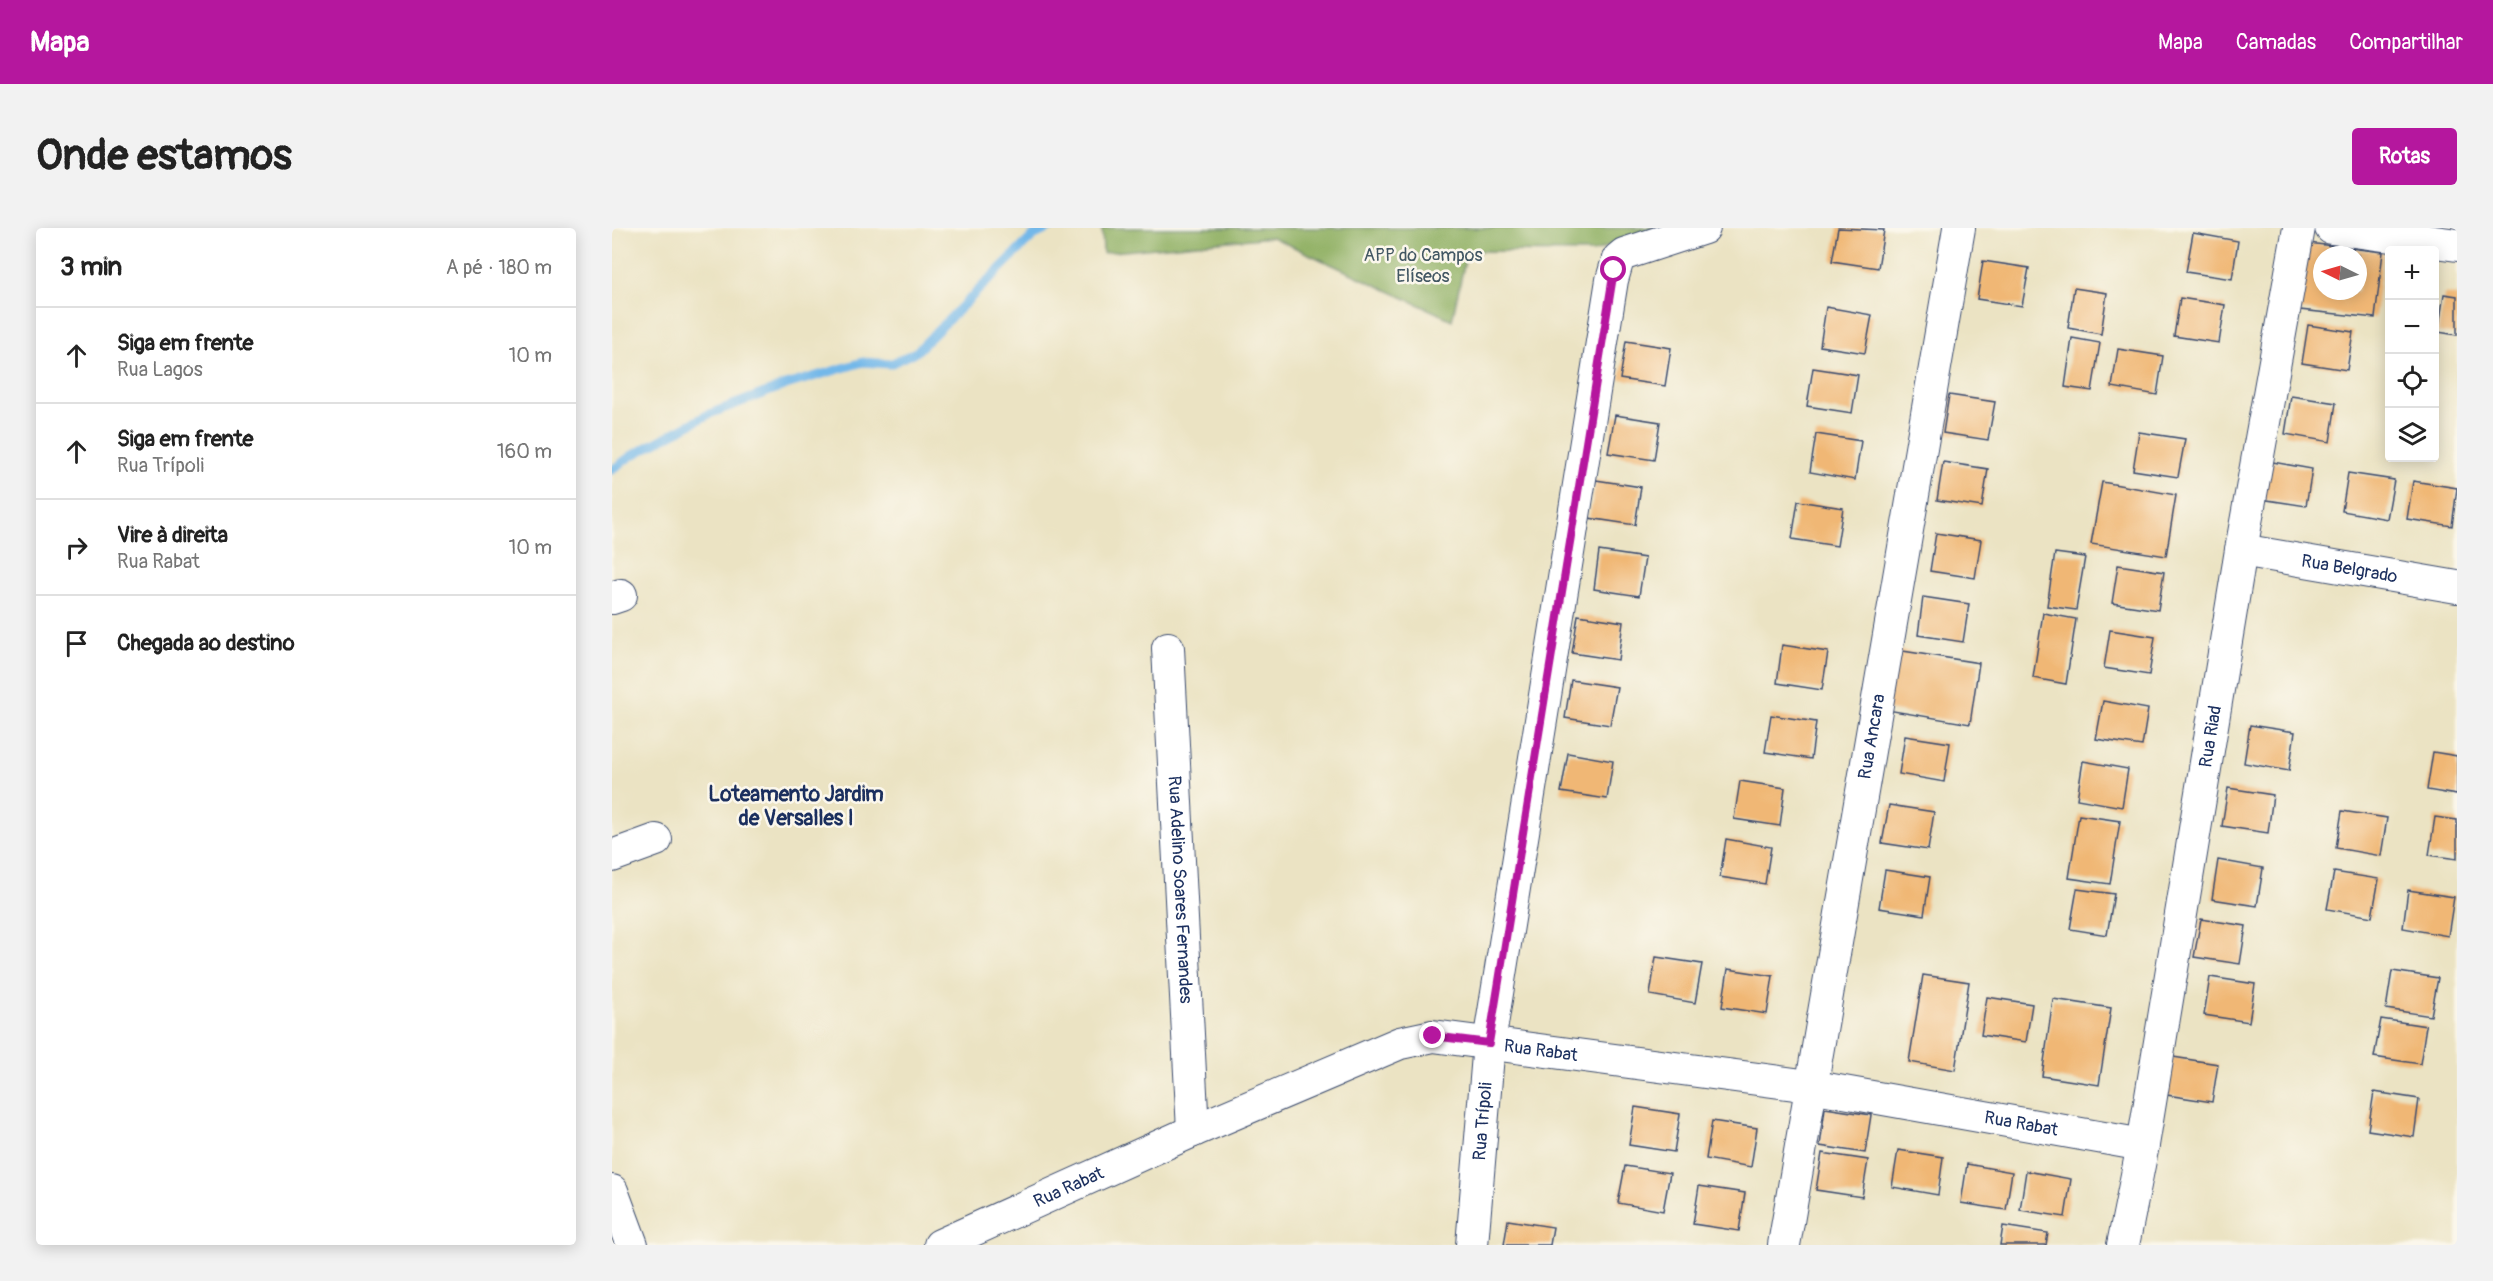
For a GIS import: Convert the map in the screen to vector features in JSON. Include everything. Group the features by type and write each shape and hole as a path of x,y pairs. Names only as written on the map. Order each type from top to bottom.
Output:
{"street":[{"name":"Rua Trípoli","path":"1472,1245 1489,1043 1612,280 1618,259 1624,254 1704,228"},
{"name":"Rua Ancara","path":"1784,1245 1959,228"},
{"name":"Rua Riad","path":"2123,1245 2143,1145 2241,550 2300,228"},
{"path":"2331,228 2457,245"},
{"name":"Rua Belgrado","path":"2241,550 2457,587"},
{"name":"Rua Adelino Soares Fernandes","path":"1168,648 1193,1131"},
{"path":"612,856 656,840"},
{"name":"Rua Rabat","path":"940,1245 1193,1131 1400,1043 1433,1036 1810,1086 2143,1145"},
{"path":"612,1191 632,1245"}],"green space":[{"name":"APP do Campos Elíseos","path":"1102,228 1656,228 1593,252 1467,251 1452,320 1272,237 1103,253"}],"building":[{"path":"1838,228 1884,230 1878,268 1832,261"},
{"path":"2193,233 2238,241 2232,279 2186,272"},
{"path":"2308,243 2333,246 2313,246 2313,300 2367,300 2367,250 2383,252 2375,318 2300,310"},
{"path":"1983,261 2029,268 2022,306 1977,299"},
{"path":"2074,288 2107,293 2101,334 2068,328"},
{"path":"2444,294 2457,296 2457,335 2439,332"},
{"path":"2180,298 2225,305 2219,343 2174,336"},
{"path":"1826,307 1872,315 1865,353 1820,346"},
{"path":"2308,325 2353,332 2347,370 2302,363"},
{"path":"2072,338 2100,343 2092,391 2065,387"},
{"path":"1626,341 1671,348 1665,386 1620,379"},
{"path":"2118,349 2163,356 2157,395 2112,387"},
{"path":"1813,368 1858,375 1852,413 1807,406"},
{"path":"1949,395 1995,402 1988,440 1943,433"},
{"path":"2291,396 2336,403 2330,442 2285,434"},
{"path":"1615,415 1660,422 1654,460 1608,453"},
{"path":"2139,432 2185,439 2178,477 2133,470"},
{"path":"1816,434 1861,441 1855,480 1810,472"},
{"path":"2267,461 2312,469 2306,506 2261,499"},
{"path":"1943,462 1988,469 1982,507 1937,500"},
{"path":"2348,473 2394,480 2387,519 2342,511"},
{"path":"1596,480 1641,487 1635,525 1589,518"},
{"path":"2413,481 2457,488 2452,526 2407,519"},
{"path":"2102,482 2176,495 2166,556 2091,544"},
{"path":"1798,501 1843,508 1837,546 1792,539"},
{"path":"1936,533 1981,540 1975,578 1930,571"},
{"path":"1599,551 1645,558 1639,596 1594,589"},
{"path":"2055,553 2085,557 2076,610 2047,606"},
{"path":"2118,565 2164,572 2158,610 2112,603"},
{"path":"1923,597 1969,604 1963,642 1918,635"},
{"path":"2043,613 2076,619 2066,684 2033,678"},
{"path":"1578,615 1623,622 1618,660 1572,653"},
{"path":"2110,630 2155,637 2149,675 2104,668"},
{"path":"1782,645 1828,652 1822,690 1777,683"},
{"path":"1890,649 1979,663 1970,724 1881,709"},
{"path":"1571,680 1617,687 1610,725 1565,718"},
{"path":"2103,701 2148,709 2142,746 2096,739"},
{"path":"1771,715 1816,722 1811,759 1765,752"},
{"path":"2250,725 2295,732 2289,771 2244,763"},
{"path":"1905,736 1950,743 1944,782 1899,774"},
{"path":"2433,752 2457,756 2457,795 2427,790"},
{"path":"1568,753 1613,761 1607,799 1561,792"},
{"path":"2083,761 2128,769 2122,807 2077,799"},
{"path":"1740,781 1785,788 1780,826 1734,819"},
{"path":"2228,788 2273,795 2268,833 2222,826"},
{"path":"1889,805 1934,812 1928,850 1882,843"},
{"path":"2342,811 2387,818 2381,856 2336,848"},
{"path":"2079,815 2120,821 2110,884 2069,878"},
{"path":"2435,817 2457,820 2457,859 2429,855"},
{"path":"1726,839 1771,847 1765,884 1720,877"},
{"path":"2218,860 2263,868 2257,906 2212,899"},
{"path":"1885,870 1930,877 1924,915 1879,908"},
{"path":"2334,872 2379,879 2372,917 2327,909"},
{"path":"2077,889 2114,894 2107,935 2070,929"},
{"path":"2408,890 2454,897 2448,936 2403,928"},
{"path":"2201,919 2246,926 2240,964 2194,957"},
{"path":"1656,957 1702,964 1695,1003 1650,995"},
{"path":"1728,969 1773,976 1767,1014 1722,1007"},
{"path":"2392,971 2438,978 2431,1016 2386,1009"},
{"path":"1923,975 1969,982 1955,1070 1909,1062"},
{"path":"2210,977 2255,984 2249,1022 2204,1015"},
{"path":"1987,997 2032,1004 2026,1042 1981,1035"},
{"path":"2053,999 2111,1008 2099,1085 2042,1076"},
{"path":"2381,1019 2426,1026 2420,1064 2374,1057"},
{"path":"2173,1057 2218,1064 2212,1102 2167,1095"},
{"path":"2374,1092 2419,1099 2414,1137 2368,1130"},
{"path":"1635,1107 1680,1114 1674,1152 1629,1145"},
{"path":"1825,1108 1871,1115 1865,1153 1820,1146"},
{"path":"1712,1121 1757,1128 1751,1167 1706,1159"},
{"path":"1898,1150 1943,1157 1938,1195 1892,1187"},
{"path":"1822,1153 1868,1160 1862,1197 1816,1190"},
{"path":"1967,1164 2012,1172 2006,1210 1961,1203"},
{"path":"1625,1166 1670,1173 1663,1211 1618,1203"},
{"path":"2026,1171 2071,1179 2065,1217 2020,1210"},
{"path":"1699,1186 1745,1193 1739,1231 1693,1224"},
{"path":"1508,1220 1553,1227 1550,1245 1504,1245"},
{"path":"2003,1226 2048,1233 2046,1245 2000,1245"}],"waterway":[{"path":"612,470 631,456 709,414 786,385 863,362 890,364 916,352 1033,236 1050,228"}],"district":[{"name":"Loteamento Jardim de Versalles I","path":"796,806"}],"route":[{"path":"1433,1036 1489,1043 1614,270"}]}
